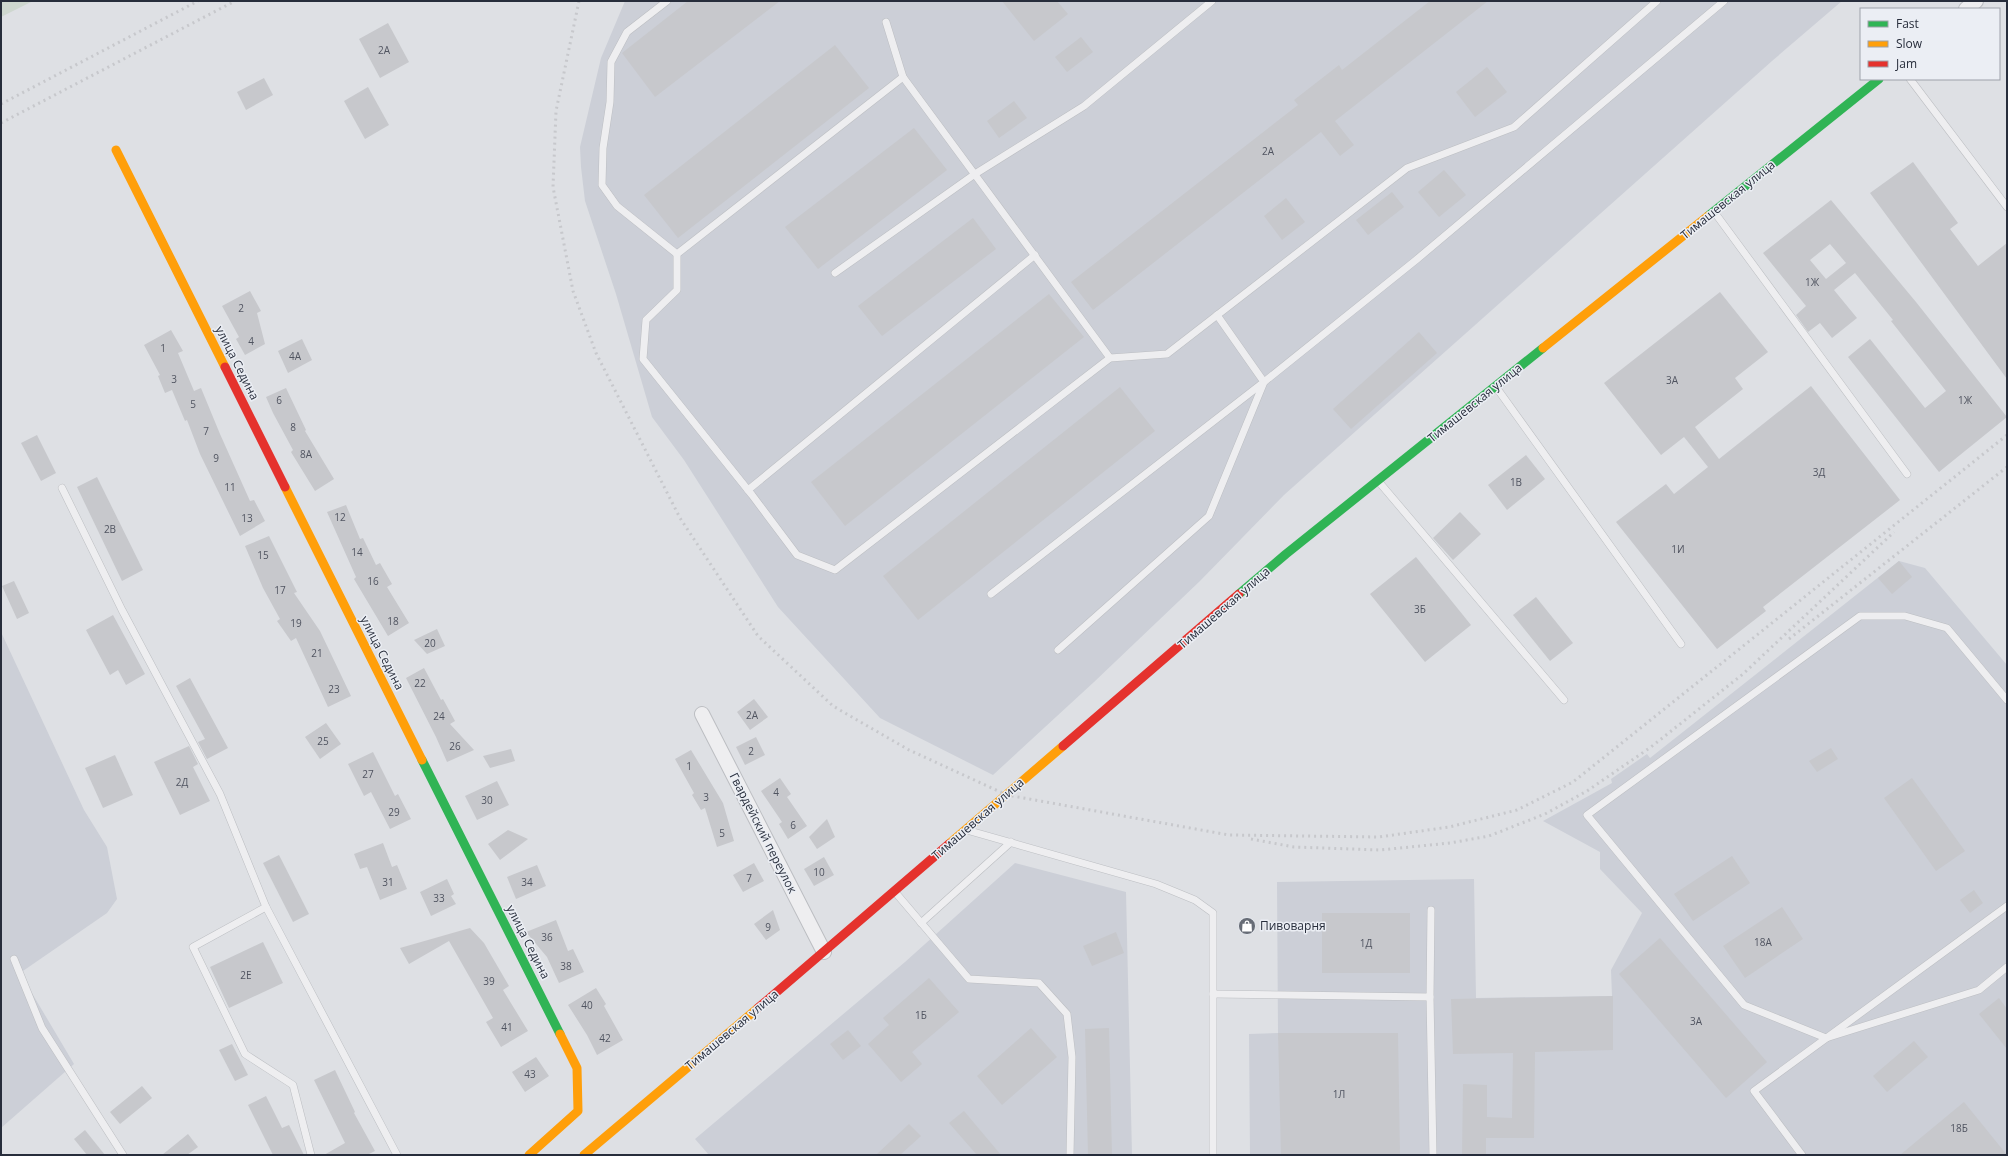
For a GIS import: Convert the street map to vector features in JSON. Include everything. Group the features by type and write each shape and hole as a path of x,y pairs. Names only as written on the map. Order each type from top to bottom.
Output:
{"street":[{"path":"1967,8 1976,1"},
{"name":"Тимашевская улица","path":"584,1155 824,952 1286,554 1878,80"},
{"name":"улица Седина","path":"116,150 578,1068 578,1111 529,1155"},
{"name":"Гвардейский переулок","path":"702,714 824,952"}],"lane":[{"path":"667,1 627,32 611,62 610,102 603,148 602,185 617,206 677,254"},
{"path":"835,273 975,174 1084,106 1212,1"},
{"path":"677,254 677,290 646,320 644,359 797,554 835,570 1110,358 1167,354 1407,168 1514,127 1657,1"},
{"path":"991,594 1264,382 1416,260 1724,1"},
{"path":"886,22 903,77 1110,358"},
{"path":"677,254 903,77"},
{"path":"1911,80 2007,207"},
{"path":"1714,211 1906,474"},
{"path":"748,490 1035,255"},
{"path":"1217,315 1264,382"},
{"path":"1058,650 1209,516 1264,382"},
{"path":"1496,386 1680,644"},
{"path":"1377,481 1564,700"},
{"path":"62,488 122,610 220,794 266,907 397,1155"},
{"path":"2007,700 1947,628 1905,616 1860,616 1587,815 1744,1005 1826,1038 1979,990 2007,967"},
{"path":"966,830 1156,884 1195,900 1213,913 1213,1155"},
{"path":"921,923 1011,842"},
{"path":"895,891 968,979 1039,984 1067,1014 1072,1057 1070,1155"},
{"path":"1802,1155 1754,1090 2007,906"},
{"path":"266,907 193,947 245,1054 292,1085 311,1155"},
{"path":"1431,910 1430,997 1433,1155"},
{"path":"14,959 42,1028 123,1155"},
{"path":"1213,994 1430,997"}],"shaded area":[{"path":"1,1 33,1 1,17"},
{"path":"625,1 1842,1 1772,61 1284,495 1200,581 1094,682 993,775 880,718 778,607 684,460 652,417 616,294 585,201 581,167 580,147 601,58"},
{"path":"1899,561 1925,568 2007,665 2007,1155 1250,1155 1249,1034 1278,1033 1277,882 1474,879 1476,998 1612,996 1611,970 1642,913 1600,869 1600,852 1543,821 1612,783 1611,779 1647,754 1650,758"},
{"path":"1,632 84,810 107,847 117,899 107,913 20,973 74,1064 1,1128"},
{"path":"1015,863 1126,892 1132,1155 709,1155 695,1139 905,962"}],"building":[{"path":"688,1 780,1 655,97 622,53"},
{"path":"1002,1 1057,1 1068,14 1034,41"},
{"path":"1430,1 1488,1 1335,121 1354,145 1340,156 1321,132 1093,310 1071,282 1298,105 1294,100 1339,65 1342,70"},
{"path":"388,23 409,62 380,78 359,39"},
{"path":"1081,37 1093,52 1067,72 1055,57"},
{"path":"835,45 869,88 678,238 644,195"},
{"path":"1487,67 1507,92 1475,117 1456,92"},
{"path":"264,78 273,95 246,110 237,92"},
{"path":"368,87 389,125 365,139 344,101"},
{"path":"1014,101 1027,118 999,138 987,121"},
{"path":"914,128 947,170 818,269 785,227"},
{"path":"1913,162 1958,223 1950,229 1978,266 2007,243 2007,379 1870,193"},
{"path":"1444,170 1466,195 1439,217 1418,192"},
{"path":"1392,192 1404,207 1368,235 1356,220"},
{"path":"1286,198 1305,222 1282,240 1264,216"},
{"path":"1831,200 1916,302 2007,417 1939,472 1848,357 1870,339 1925,408 1946,391 1891,321 1893,320 1855,273 1834,290 1857,318 1832,338 1820,323 1808,332 1796,315 1806,306 1763,253","holes":["1830,244 1846,263 1826,279 1810,260"]},
{"path":"973,218 996,249 882,336 858,306"},
{"path":"250,291 261,311 257,313 265,344 245,355 236,339 239,337 222,306"},
{"path":"1720,292 1768,352 1735,378 1743,389 1695,427 1719,459 1811,386 1900,500 1763,607 1766,611 1717,649 1616,522 1666,484 1674,494 1708,467 1684,437 1661,455 1604,383"},
{"path":"1049,294 1084,337 845,526 811,482"},
{"path":"171,330 183,351 178,353 194,391 201,388 250,501 254,500 265,521 240,536 200,454 187,420 185,421 172,390 165,393 158,376 160,375 144,345"},
{"path":"1419,332 1437,353 1351,429 1333,409"},
{"path":"302,339 312,360 288,373 278,351"},
{"path":"1120,387 1155,431 918,620 883,576"},
{"path":"286,388 306,430 305,431 334,479 315,491 291,452 293,450 266,397"},
{"path":"37,435 56,473 41,481 21,443"},
{"path":"1526,455 1545,479 1507,510 1488,485"},
{"path":"97,477 143,570 122,581 77,487"},
{"path":"346,505 360,539 363,538 376,565 380,563 392,584 387,587 409,623 388,636 354,579 356,577 327,512"},
{"path":"1460,512 1481,534 1453,560 1433,538"},
{"path":"269,536 297,592 294,593 320,631 351,696 328,707 296,638 291,641 277,621 280,619 263,588 245,546"},
{"path":"1416,557 1471,625 1425,662 1370,594"},
{"path":"1899,561 1912,577 1892,594 1878,578"},
{"path":"14,581 29,613 17,619 2,586"},
{"path":"1536,597 1573,643 1550,661 1513,615"},
{"path":"113,615 145,674 126,685 118,670 110,675 86,630"},
{"path":"437,629 445,646 427,654 414,640"},
{"path":"424,668 441,700 443,699 455,721 450,724 474,750 447,762 406,678"},
{"path":"190,678 228,748 207,759 198,742 205,739 176,686"},
{"path":"754,699 768,717 750,730 737,712"},
{"path":"326,723 341,744 320,759 305,737"},
{"path":"756,737 765,755 745,765 736,747"},
{"path":"189,746 198,764 193,767 210,801 180,815 154,762"},
{"path":"1831,748 1838,759 1817,772 1809,761"},
{"path":"511,749 515,761 490,768 483,756"},
{"path":"691,750 723,803 734,841 717,847 705,808 701,810 692,795 694,793 675,759"},
{"path":"373,752 395,796 398,794 411,819 390,829 371,792 364,796 348,764"},
{"path":"115,755 133,795 103,808 85,768"},
{"path":"780,778 791,794 787,797 807,826 788,839 779,824 782,822 761,791"},
{"path":"1912,778 1965,851 1936,871 1884,798"},
{"path":"497,781 509,805 477,820 465,796"},
{"path":"827,819 835,837 817,849 809,837"},
{"path":"508,830 528,839 500,860 488,844"},
{"path":"383,843 392,867 397,865 407,889 380,900 367,867 360,869 354,854"},
{"path":"279,855 309,914 293,922 263,863"},
{"path":"1732,856 1750,883 1693,921 1674,894"},
{"path":"824,857 834,875 814,886 804,869"},
{"path":"754,863 764,881 743,892 733,875"},
{"path":"537,865 546,886 516,899 507,877"},
{"path":"447,879 454,894 451,896 456,904 431,916 420,892"},
{"path":"1974,890 1983,903 1970,913 1960,900"},
{"path":"1782,907 1803,939 1745,978 1723,946"},
{"path":"773,910 780,930 766,940 754,924"},
{"path":"1322,913 1410,913 1410,973 1322,973"},
{"path":"556,920 568,951 573,949 584,972 559,983 547,957 526,932"},
{"path":"470,928 484,943 509,986 503,990 528,1031 501,1047 486,1022 493,1018 449,941 409,964 400,948"},
{"path":"1116,932 1124,953 1092,966 1083,946"},
{"path":"1660,938 1767,1062 1726,1098 1619,974"},
{"path":"263,942 283,983 229,1008 210,967"},
{"path":"929,978 959,1012 912,1052 922,1064 901,1082 868,1044 889,1025 883,1018"},
{"path":"596,988 606,1004 604,1006 623,1040 597,1055 587,1035 568,1005"},
{"path":"1613,996 1613,1050 1535,1052 1534,1138 1486,1138 1486,1155 1462,1155 1463,1084 1487,1085 1487,1117 1512,1118 1513,1053 1453,1054 1451,999"},
{"path":"1999,998 2007,1009 2007,1049 1979,1014"},
{"path":"1031,1028 1057,1057 1002,1105 977,1076"},
{"path":"1109,1028 1112,1155 1088,1155 1085,1029"},
{"path":"848,1030 861,1046 843,1060 830,1044"},
{"path":"1278,1033 1398,1033 1400,1155 1281,1155"},
{"path":"1914,1041 1928,1057 1887,1092 1873,1076"},
{"path":"232,1044 248,1075 235,1081 219,1050"},
{"path":"536,1057 549,1076 525,1092 512,1072"},
{"path":"335,1070 355,1112 354,1113 375,1151 367,1155 324,1155 345,1143 314,1080"},
{"path":"142,1086 152,1098 120,1124 110,1112"},
{"path":"266,1096 282,1128 289,1125 304,1155 273,1155 248,1105"},
{"path":"1964,1102 2007,1155 1900,1155"},
{"path":"964,1111 1001,1155 977,1155 949,1123"},
{"path":"909,1124 921,1136 900,1155 876,1155"},
{"path":"85,1130 105,1155 87,1155 74,1139"},
{"path":"188,1134 198,1147 187,1155 162,1155"}],"railway":[{"path":"1,104 198,1"},
{"path":"1,123 235,1"},
{"path":"579,1 556,111 553,187 573,291 596,353 680,518 758,636 833,706 909,750 1007,795 1229,835 1379,837 1449,827 1517,810 1573,782 2007,435"},
{"path":"1789,639 2007,467"},
{"path":"1251,839 1294,847 1380,850 1450,843 1489,836 1545,814 1587,791 1651,747 1743,674 1894,532"}],"traffic: fast":[{"path":"1708,216 1878,80"},
{"path":"1239,594 1286,554 1543,348"},
{"path":"422,760 560,1034"}],"traffic: slow":[{"path":"116,150 225,367"},
{"path":"1543,348 1708,216"},
{"path":"285,487 422,760"},
{"path":"949,844 1063,746"},
{"path":"584,1155 758,1008"},
{"path":"529,1155 578,1111 577,1068 560,1034"}],"traffic: jam":[{"path":"225,367 285,487"},
{"path":"1063,746 1239,594"},
{"path":"758,1008 949,844"}],"place":[{"name":"Пивоварня","path":"1247,926"}]}
